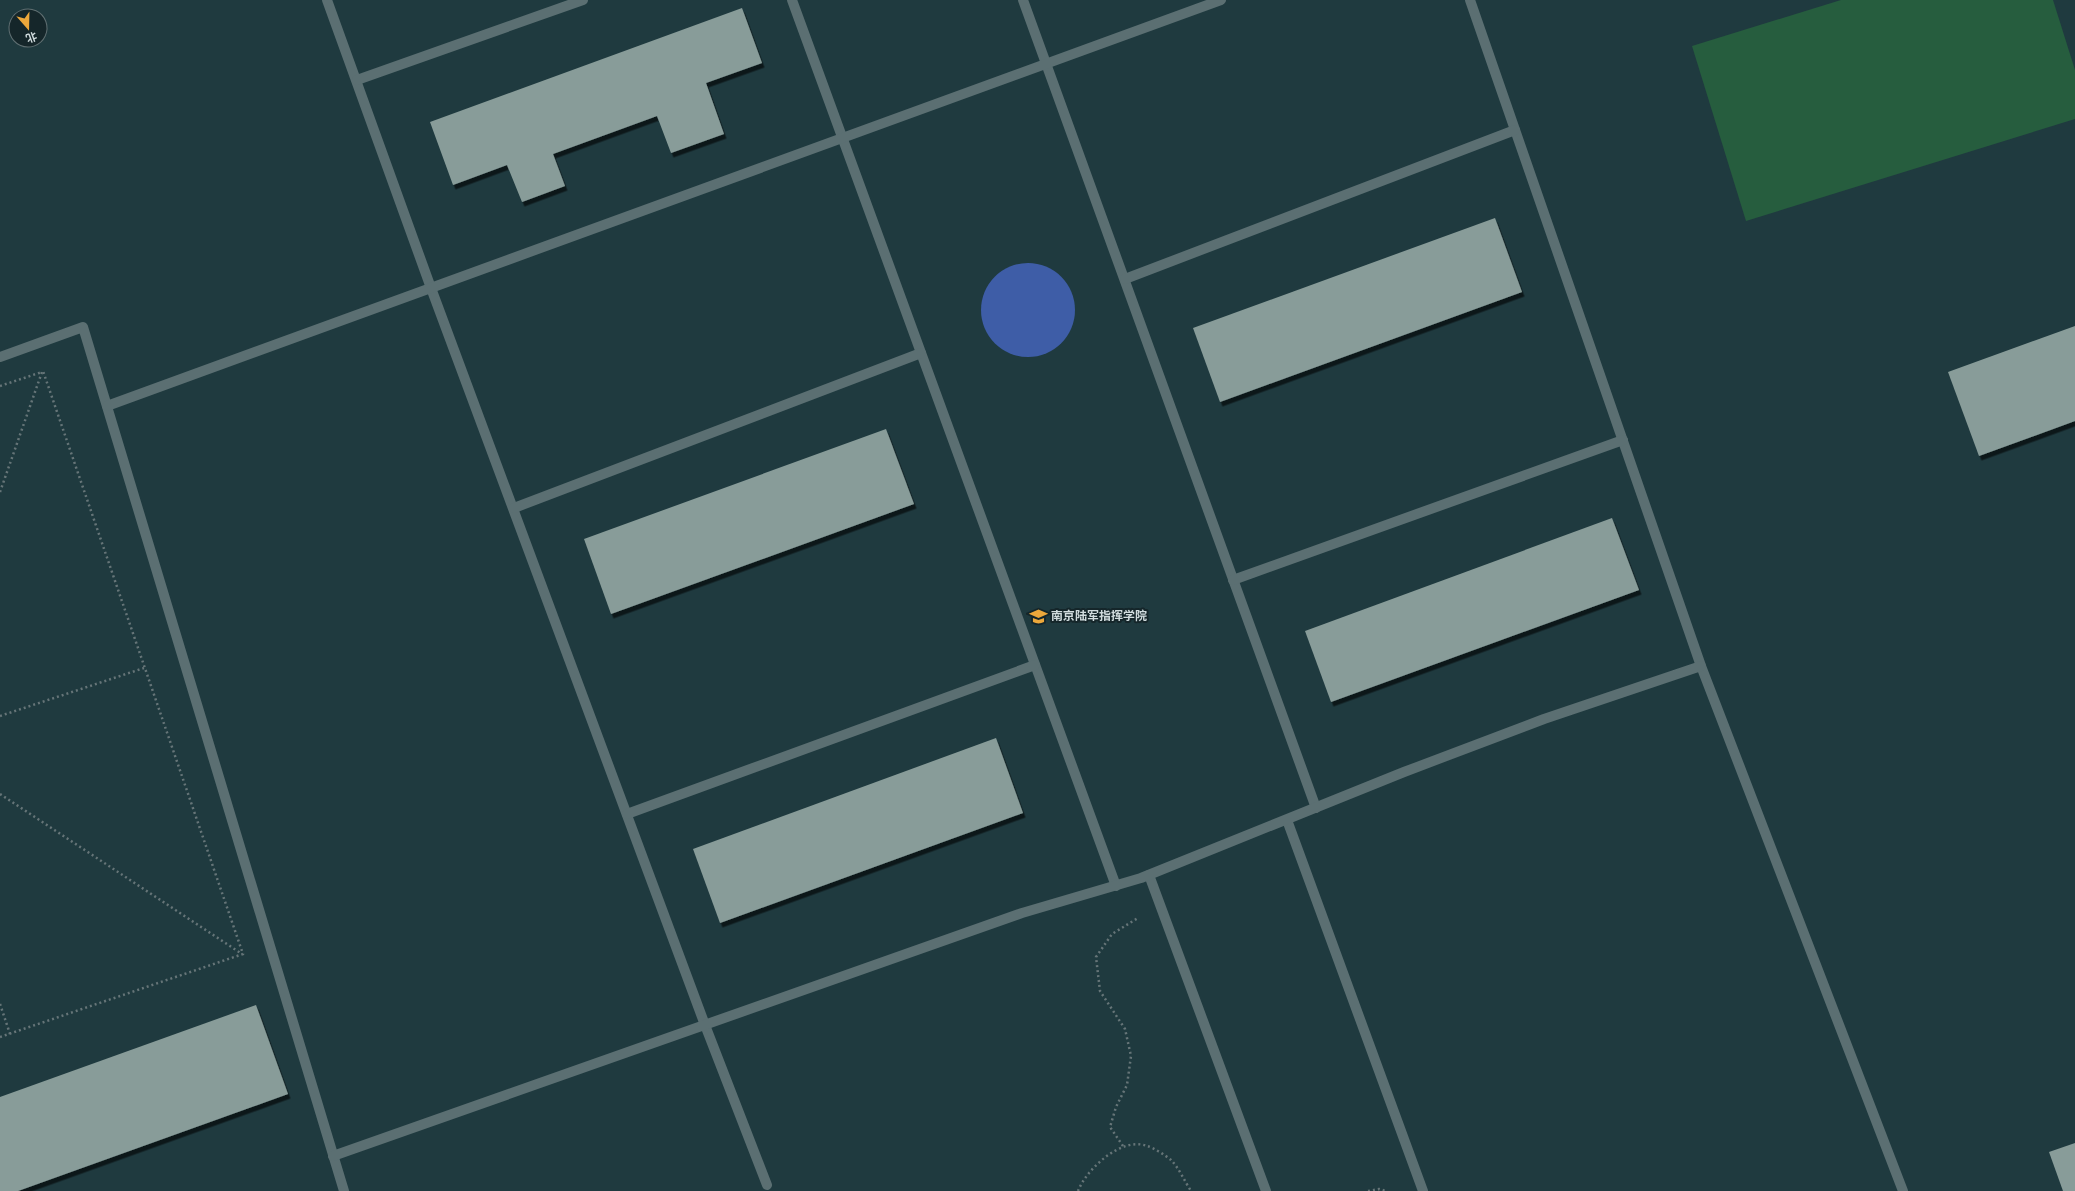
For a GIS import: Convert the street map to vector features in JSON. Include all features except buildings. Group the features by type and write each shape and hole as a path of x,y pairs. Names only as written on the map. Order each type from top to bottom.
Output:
{"lane":[{"path":"327,0 431,288 705,1025 767,1185"},
{"path":"357,80 583,0"},
{"path":"792,0 1116,886"},
{"path":"1023,0 1316,808"},
{"path":"107,406 1221,0"},
{"path":"1470,0 1701,666 1903,1191"},
{"path":"1124,279 1515,130"},
{"path":"0,357 83,327 344,1191"},
{"path":"514,508 921,353"},
{"path":"1233,580 1623,440"},
{"path":"627,814 1035,665"},
{"path":"333,1156 1022,913 1149,875 1404,772 1544,720 1701,666"},
{"path":"1286,820 1423,1191"},
{"path":"1149,875 1266,1191"}],"path":[{"path":"0,386 43,371"},
{"path":"0,492 43,371"},
{"path":"43,371 243,954"},
{"path":"0,716 144,668"},
{"path":"0,794 243,954"},
{"path":"1123,1146 1110,1127 1116,1107 1127,1085 1131,1056 1125,1029 1100,990 1096,957 1112,934 1133,920 1162,910"},
{"path":"0,1037 243,954"},
{"path":"0,1004 10,1034"},
{"path":"1078,1191 1082,1181 1103,1159 1123,1146 1146,1145 1171,1161 1191,1191"},
{"path":"1368,1191 1379,1189 1386,1191"}],"shaded area":[{"name":"南京陆军指挥学院","path":"0,0 2075,0 2075,1191 0,1191"}],"green space":[{"path":"1841,0 2053,0 2075,70 2075,119 1746,221 1692,46"}],"water":[{"path":"1028,263 1046,267 1061,277 1071,292 1075,310 1071,328 1061,343 1046,353 1028,357 1010,353 995,343 985,328 981,310 985,292 995,277 1010,267"}],"place":[{"name":"南京陆军指挥学院","path":"1038,616"}]}
